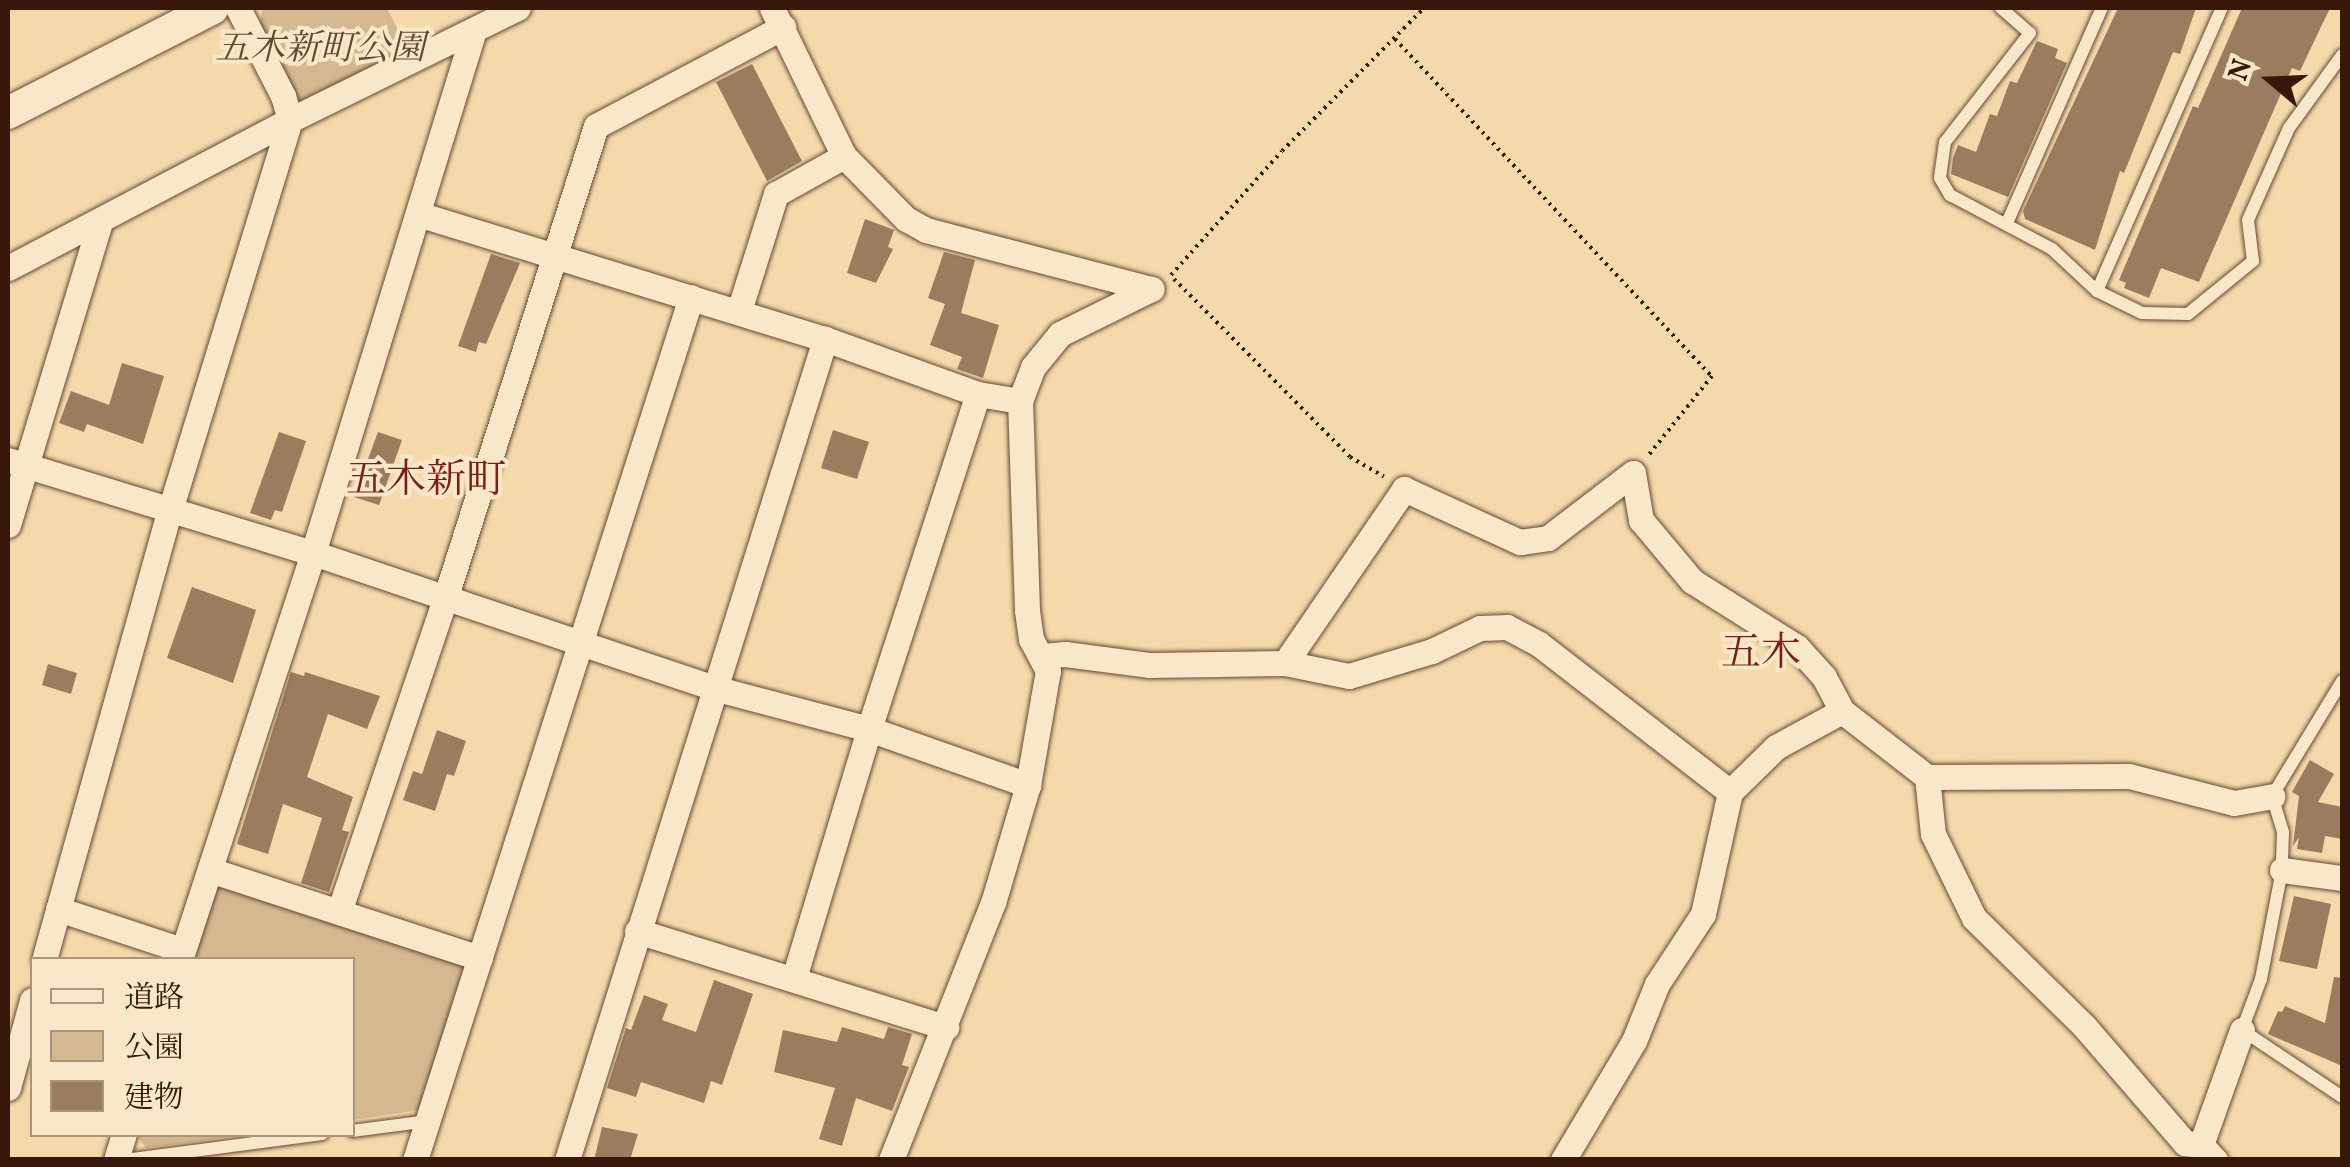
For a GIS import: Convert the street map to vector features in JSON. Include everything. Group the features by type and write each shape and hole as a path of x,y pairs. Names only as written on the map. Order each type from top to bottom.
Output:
{"street":[{"path":"8,113 213,8"},
{"path":"45,957 170,510 290,120 283,96 238,8"},
{"path":"8,268 290,120 518,8"},
{"path":"339,912 446,596 596,126 777,17 844,156 906,219 926,230 1161,282"},
{"path":"58,909 181,955 313,553 474,30"},
{"path":"739,311 776,194 844,156"},
{"path":"418,214 825,338 978,394 1020,401"},
{"path":"8,525 17,463 100,222"},
{"path":"891,1160 993,904 1028,785 1048,671 1031,640 1027,610 1020,401 1033,368 1060,334 1161,282"},
{"path":"416,1160 691,297"},
{"path":"567,1160 825,338"},
{"path":"794,978 869,729 978,394"},
{"path":"17,463 313,553 714,688 869,729 1028,785"},
{"path":"1284,663 1404,489 1520,542 1548,538 1633,473 1642,520 1662,550 1692,581 1796,647 1824,677 1842,711 1927,776 2129,776 2234,803 2272,796"},
{"path":"1042,656 1064,654 1150,665 1284,663 1349,676 1432,651 1480,628 1507,627 1538,644 1730,792"},
{"path":"1563,1160 1634,1041 1657,984 1703,914 1730,792 1776,747 1842,711"},
{"path":"1927,776 1932,834 1974,918 2084,1026 2185,1143 2208,1152 2242,1030"},
{"path":"210,870 480,958"},
{"path":"2282,870 2342,878"},
{"path":"637,931 946,1027"},
{"path":"8,1088 30,1007"}],"lane":[{"path":"2001,8 2030,33 1945,142 1940,178 1950,195 2052,249 2097,291 2142,312 2188,314 2252,262 2248,220 2289,128 2342,54"},
{"path":"2006,223 2102,8"},
{"path":"2097,291 2222,8"},
{"path":"2342,681 2272,796 2284,832 2282,870 2261,978 2242,1030 2342,1097"},
{"path":"355,1131 428,1121"},
{"path":"124,1160 299,1137"}],"path":[{"path":"1404,489 1350,457 1161,282 1282,151 1424,8"},
{"path":"1396,39 1712,376 1633,473"}],"green space":[{"name":"五木新町公園","path":"263,8 387,8 409,52 310,102 296,99 259,25"},
{"path":"214,882 466,965 419,1110 355,1120 355,957 191,957"},
{"path":"138,1137 229,1137 146,1148"}],"building":[{"path":"2118,8 2196,8 2180,54 2173,52 2124,173 2120,171 2095,250 2025,219 2023,211"},
{"path":"2242,8 2330,8 2300,71 2292,68 2199,282 2161,268 2149,298 2124,288 2126,283 2119,280 2193,106 2198,108"},
{"path":"2037,41 2058,49 2055,58 2067,63 2008,197 1951,174 1953,158 1958,145 1976,152 1990,114 1997,116 2010,81 2017,83"},
{"path":"752,64 802,161 767,181 716,82"},
{"path":"865,219 894,230 888,247 893,249 876,283 847,273"},
{"path":"944,252 975,260 961,313 999,325 983,378 957,369 962,357 930,345 945,304 928,298"},
{"path":"491,254 520,263 486,344 479,342 476,352 458,346"},
{"path":"122,363 164,376 143,444 87,424 84,432 59,423 71,391 109,405"},
{"path":"833,430 869,442 857,479 821,468"},
{"path":"279,432 306,441 282,512 275,510 271,520 250,513"},
{"path":"378,432 402,440 379,505 354,497"},
{"path":"192,587 256,610 233,683 167,658"},
{"path":"48,664 77,673 71,694 42,685"},
{"path":"291,672 304,676 305,672 380,696 367,729 328,714 307,777 353,797 342,830 349,832 329,892 301,883 322,818 283,804 268,854 237,844"},
{"path":"437,730 466,741 454,776 447,774 435,811 403,800 413,771 422,774"},
{"path":"2310,760 2334,774 2318,802 2342,807 2342,839 2325,836 2322,853 2297,849 2299,837 2293,846 2299,796 2292,792"},
{"path":"2294,896 2331,904 2317,969 2279,961"},
{"path":"2334,977 2342,978 2342,1066 2268,1034 2278,1011 2282,1012 2285,1006 2325,1023"},
{"path":"714,980 753,994 722,1085 711,1081 704,1103 641,1082 636,1097 607,1088 626,1028 631,1030 644,995 668,1004 662,1020 696,1032"},
{"path":"842,1027 884,1039 888,1027 912,1034 902,1065 909,1067 892,1111 856,1098 842,1146 819,1139 835,1088 774,1072 783,1030 837,1042"},
{"path":"602,1127 638,1134 630,1160 594,1160"}],"district":[{"name":"五木新町","path":"426,482"},
{"name":"五木","path":"1761,655"}]}
